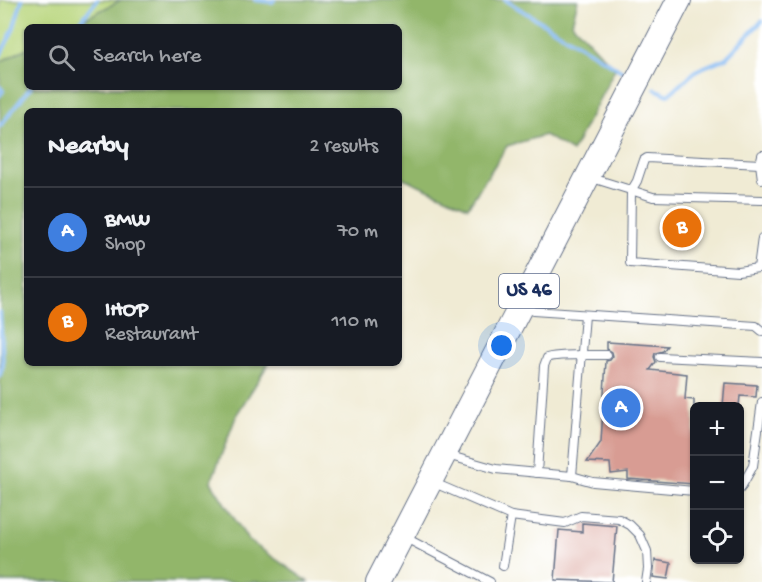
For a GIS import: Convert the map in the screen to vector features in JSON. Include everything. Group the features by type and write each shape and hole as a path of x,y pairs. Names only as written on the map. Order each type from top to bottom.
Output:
{"main road":[{"name":"US 46","path":"378,582 680,0"}],"lane":[{"path":"762,155 760,164 762,179"},
{"path":"760,164 647,158 642,163 637,181 631,191 630,263 738,271 759,268 762,238"},
{"path":"588,177 653,197 762,200"},
{"path":"522,305 533,311 756,326 762,331"},
{"path":"572,476 585,315"},
{"path":"537,473 545,360 551,355 606,355"},
{"path":"660,357 762,362"},
{"path":"744,482 753,466 762,402"},
{"path":"445,454 496,469 572,476 593,482 690,491"},
{"path":"431,482 511,516 565,523 581,516 619,519 630,525 640,535 647,551 646,582"},
{"path":"503,566 511,516"},
{"path":"403,536 490,582"}],"green space":[{"path":"0,0 121,0 75,24 24,24 24,50 0,62"},
{"path":"121,0 578,0 572,23 615,69 572,152 545,135 507,146 468,207 402,177 402,108 24,108 24,366 267,366 237,414 211,482 248,540 309,582 0,582 0,62 24,50 24,90 402,90 402,24 75,24"}],"building":[{"path":"607,342 667,346 663,351 655,353 656,362 650,370 687,374 685,399 694,400 690,402 690,484 628,479 628,472 611,474 610,463 587,462 601,442 606,361 613,356 612,352 607,349"},
{"path":"725,383 757,385 756,397 740,396 739,402 723,402"},
{"path":"582,523 617,526 612,582 555,580 559,530 582,532"},
{"path":"655,560 671,563 668,579 653,577"}],"waterway":[{"path":"0,56 13,30 22,0"},
{"path":"78,24 97,0"},
{"path":"255,0 272,2 274,0"},
{"path":"505,0 622,71"},
{"path":"655,89 668,95 697,70 726,58 762,21"},
{"path":"0,87 3,91 0,95"},
{"path":"0,126 29,90"},
{"path":"0,312 3,365 0,375"}],"place":[{"name":"IHOP","path":"682,228"},
{"name":"BMW","path":"621,408"}]}
